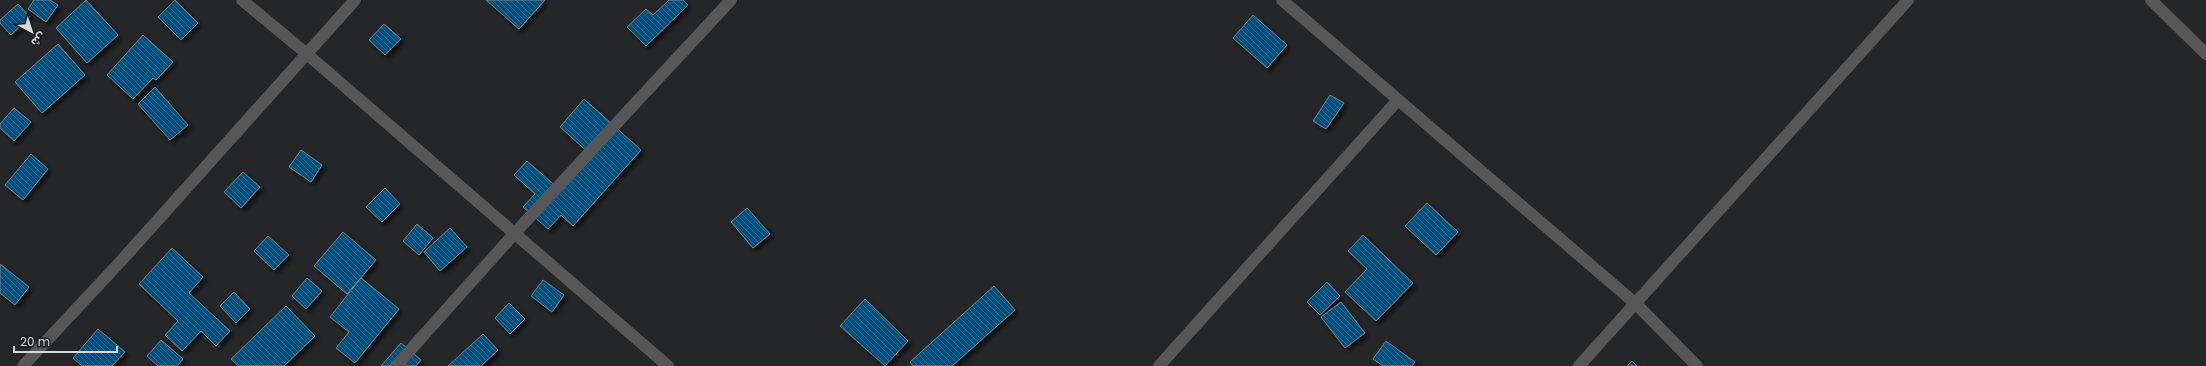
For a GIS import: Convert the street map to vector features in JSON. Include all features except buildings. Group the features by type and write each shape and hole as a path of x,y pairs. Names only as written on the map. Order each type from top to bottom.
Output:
{"street":[{"path":"242,0 307,54 668,366"},
{"path":"23,366 121,261 355,0"},
{"path":"396,366 514,234 731,0"},
{"path":"1282,0 1636,304 1697,366"},
{"path":"1578,366 1636,304 1908,0"},
{"path":"2152,0 2206,54"},
{"path":"1159,366 1398,100"}]}
